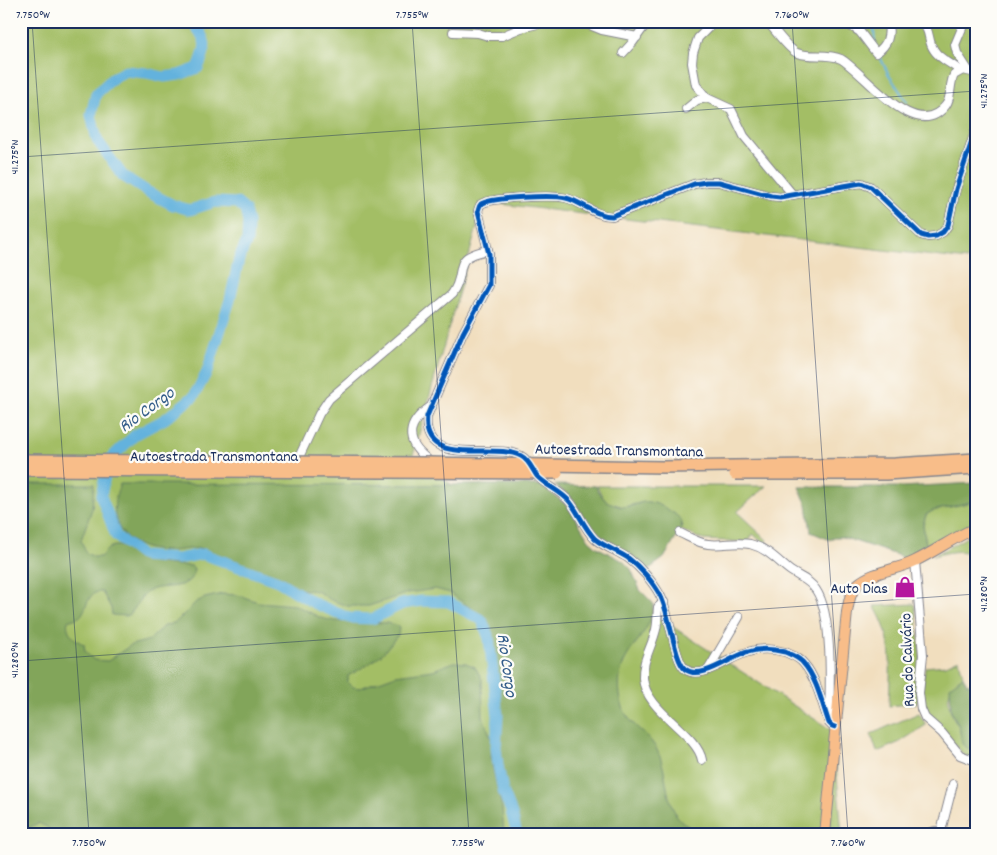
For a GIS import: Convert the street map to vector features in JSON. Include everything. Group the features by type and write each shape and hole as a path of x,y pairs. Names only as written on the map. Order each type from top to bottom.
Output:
{"highway":[{"name":"Autoestrada Transmontana","path":"21,460 417,462 663,467 895,464 976,459"},
{"name":"Autoestrada Transmontana","path":"21,470 886,474 976,468"}],"main road":[{"path":"825,834 832,725 846,612 851,594 859,583 868,578 914,561 976,528"}],"street":[{"path":"453,32 502,36 521,28 550,21"},
{"path":"580,21 603,31 637,37"},
{"path":"623,53 648,21"},
{"path":"711,21 709,27 698,38 692,59 696,85 707,98 731,109 746,138 793,195"},
{"path":"767,21 795,52 827,55 844,61 898,108 915,116 931,116 936,114 948,100 952,78 968,71"},
{"path":"843,21 859,31 876,53 879,52 889,37 886,21"},
{"path":"919,21 929,31 934,51 940,58 968,71"},
{"path":"965,21 955,46 968,71"},
{"path":"686,109 697,100 707,98"},
{"path":"832,725 810,672 802,662 791,655 773,650 751,651 708,670 694,673 688,671 682,666 678,658 664,602 657,590 634,564 594,537 570,502 538,476 522,456 504,452 448,449 434,442 428,435 426,426 430,407 463,333 488,288 490,280 488,250 478,211 482,204 496,200 562,197 603,215 612,216 694,184 706,182 723,182 774,197 864,183 871,186 921,235 926,237 936,236 943,232 949,223 956,189 976,129"},
{"path":"300,455 329,399 452,294 465,258 488,250"},
{"path":"427,459 415,449 411,432 417,418 430,407"},
{"path":"680,533 704,544 742,543 756,546 771,554 791,571 807,580 814,588 822,603 826,618 832,725"},
{"name":"Rua do Calvário","path":"914,561 923,656 919,693 921,709 925,718 942,733 960,755 976,761"},
{"path":"664,602 658,606 656,628 645,664 644,682 646,689 659,709 694,745 702,760"},
{"path":"708,670 739,618"},
{"path":"924,834 935,830 941,831 952,784"}],"green space":[{"path":"21,21 976,21 976,241 967,260 484,202 412,459 653,612 653,614 833,731 842,834 21,834"},
{"path":"976,483 976,501 932,511 926,515 923,525 927,551 904,561 900,556 842,537 834,537 830,540 811,532 807,505 799,487 901,487"},
{"path":"21,484 94,484 92,509 81,540 86,553 94,557 100,557 113,546 120,546 137,557 152,562 192,566 194,569 192,576 183,584 156,588 146,593 127,616 112,615 111,608 102,592 97,592 91,596 81,616 68,621 67,625 69,632 77,641 84,644 85,652 94,660 108,661 131,645 150,640 162,627 176,622 196,602 222,594 238,595 258,602 295,605 321,618 334,621 387,623 397,626 399,628 398,635 383,653 369,664 348,676 348,682 353,687 360,688 396,675 433,670 454,662 466,663 475,667 482,679 483,717 492,740 491,760 502,808 504,834 53,834 47,827 38,823 21,832"},
{"path":"120,484 540,485 568,506 589,540 597,547 623,561 631,569 640,590 653,603 650,622 624,662 620,677 620,698 628,717 657,750 663,766 670,800 677,816 697,834 519,834 517,816 503,782 500,769 500,709 494,655 481,620 472,609 450,593 435,589 408,593 369,606 347,606 331,600 317,591 299,589 282,580 203,549 164,551 138,545 128,539 116,521 114,510"},
{"path":"555,485 596,486 601,495 609,502 624,507 646,502 658,504 672,512 682,521 681,530 664,558 645,572 598,536 588,525 573,499"},
{"path":"597,486 766,486 737,512 767,540 764,544 753,534 748,542 703,540 681,530 682,527 675,514 657,505 644,502 624,507 610,503 603,498"},
{"path":"976,501 976,524 927,551 923,525 926,515 932,511"},
{"path":"976,532 976,557 960,551 933,556"},
{"path":"915,604 921,659 917,703 889,706 890,654 881,618 874,606"},
{"path":"959,659 963,676 954,683 950,692 949,703 963,743 967,748 976,751 976,759 965,756 924,714 922,690 925,667 946,665"},
{"path":"963,676 967,684 976,683 976,751 970,750 962,744 959,726 951,711 950,686"},
{"path":"919,713 926,725 900,742 877,752 871,734"}],"waterway":[{"name":"Rio Corgo","path":"191,21 201,33 205,43 204,54 198,68 179,75 164,77 126,71 114,77 96,94 91,115 97,140 123,176 173,205 190,210 215,202 237,203 245,210 248,222 247,241 239,259 230,300 207,372 194,396 165,419 135,435 108,461 101,496 116,536 142,556 178,559 203,554 278,581 314,603 349,618 372,619 402,604 422,601 448,602 482,620 489,638 498,716 496,747 498,765 503,791 517,834"},
{"path":"870,21 874,27 875,47"},
{"path":"879,55 889,75 907,102"}],"cycle path":[{"path":"835,727 829,723 812,676 800,660 785,652 757,650 741,654 707,670 692,672 685,669 678,656 667,613 660,595 637,566 628,558 595,539 570,502 541,480 524,458 509,452 461,451 435,443 428,433 427,416 463,333 489,285 489,254 478,211 481,204 509,198 559,197 572,200 600,214 612,216 694,184 706,182 719,182 780,197 861,183 871,187 921,235 928,237 936,236 943,232 948,225 956,189 976,129"}],"place":[{"name":"Auto Dias","path":"905,587"}]}
